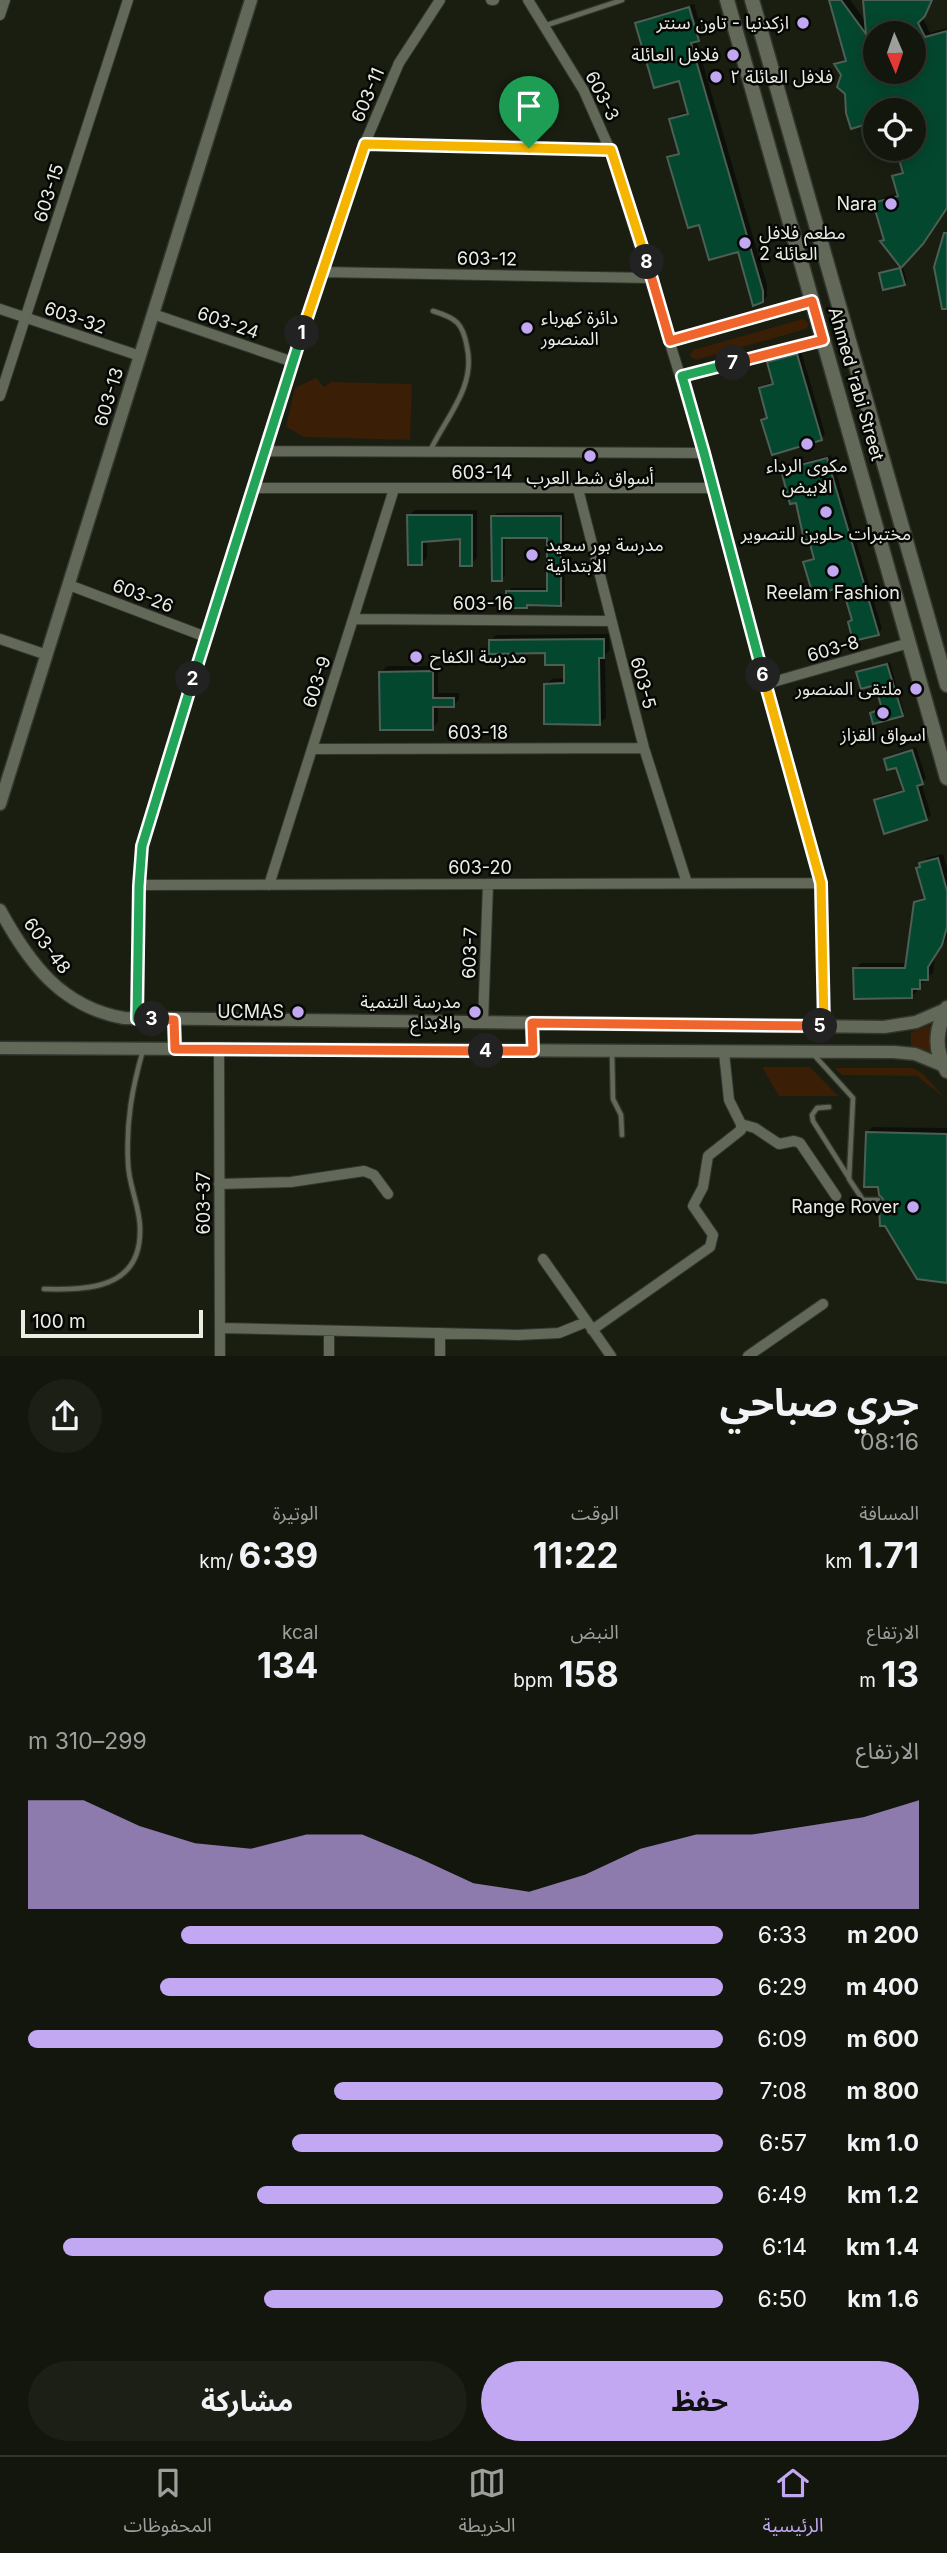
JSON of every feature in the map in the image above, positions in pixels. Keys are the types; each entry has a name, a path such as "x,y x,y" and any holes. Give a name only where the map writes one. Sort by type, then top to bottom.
{"main road":[{"name":"Ahmed 'rabi Street","path":"727,0 947,778"},
{"name":"Ahmed 'rabi Street","path":"752,0 947,685"},
{"path":"945,1068 938,1053 937,1039 946,1008"}],"street":[{"path":"0,15 5,0"},
{"name":"603-15","path":"0,396 3,376 25,318 128,0"},
{"name":"603-13","path":"0,804 251,0"},
{"name":"603-11","path":"137,1019 142,846 252,488 365,144 399,63 440,0"},
{"name":"603-3","path":"528,0 584,91 611,150 682,376 821,883 824,1026"},
{"path":"365,144 611,150"},
{"name":"603-12","path":"323,272 652,278"},
{"path":"670,341 812,301"},
{"name":"603-32","path":"0,309 140,356"},
{"name":"603-24","path":"153,314 293,362"},
{"path":"682,376 823,340"},
{"name":"603-14","path":"264,451 704,453"},
{"name":"603-14","path":"252,488 713,488"},
{"name":"603-9","path":"269,885 394,489"},
{"name":"603-5","path":"578,489 644,748 687,883"},
{"name":"603-26","path":"69,585 206,637"},
{"name":"603-16","path":"355,619 611,621"},
{"path":"0,639 47,655"},
{"name":"603-8","path":"766,684 909,643"},
{"name":"603-18","path":"312,749 644,748"},
{"name":"603-20","path":"139,886 821,883"},
{"name":"603-7","path":"483,1023 488,884"},
{"name":"603-48","path":"0,910 36,964 62,993 98,1012 137,1019 900,1026 931,1017 946,1008"},
{"path":"174,1020 175,1049"},
{"path":"532,1023 533,1051"},
{"path":"0,1048 904,1053 925,1057 945,1068"},
{"name":"603-37","path":"219,1049 220,1356"},
{"path":"220,1328 540,1335 589,1326 710,1247 713,1235 693,1206 694,1202 703,1187 708,1156 741,1130 741,1124 729,1100 724,1052"},
{"path":"741,1124 755,1128 775,1143 800,1143 836,1196"},
{"path":"219,1184 291,1182 364,1171 374,1175 388,1194"},
{"path":"543,1259 611,1356"},
{"path":"748,1356 823,1304"},
{"path":"329,1331 329,1356"},
{"path":"440,1333 440,1356"}],"lane":[{"path":"544,26 622,0"},
{"path":"429,452 442,425 464,393 470,357 464,329 451,317 433,311"},
{"path":"44,1289 74,1290 114,1281 124,1274 137,1250 141,1230 128,1165 127,1116 143,1049"},
{"path":"612,1052 613,1099 621,1115 622,1135"},
{"path":"811,1052 853,1098 849,1179"},
{"path":"829,1107 817,1108 812,1115 813,1121 863,1200 878,1200"}],"shaded area":[{"path":"803,319 809,323 806,329 696,360 690,356 693,350"},
{"path":"316,378 324,387 331,382 412,384 410,440 304,437 286,427 295,388"},
{"path":"932,1025 932,1054 911,1046 911,1032"},
{"path":"762,1067 810,1067 838,1096 779,1096"},
{"path":"835,1068 913,1068 922,1073 947,1100 917,1076 842,1075"}],"building":[{"path":"829,0 841,0 863,30 863,84 926,84 926,37 947,31 947,208 923,244 901,268 880,241 884,240 873,203 898,196 892,176 903,173 900,161 926,161 926,98 863,98 863,125 851,129 846,113 845,94 837,87 841,75 834,64 846,61"},
{"path":"863,0 932,0 920,21 865,21"},
{"path":"689,7 699,41 691,43 763,291 763,302 753,306 738,252 709,260 699,225 688,228 667,157 679,154 669,119 688,114 679,81 654,88 635,23"},
{"path":"944,233 947,233 947,309 942,309 934,267"},
{"path":"900,268 905,285 883,290 879,273"},
{"path":"797,354 822,440 772,455 761,420 767,418 759,388 773,384 767,362"},
{"path":"827,458 879,635 853,641 848,622 852,620 842,587 813,595 803,562 814,559 809,540 804,540 796,503 790,504 781,470"},
{"path":"407,515 472,515 472,566 460,566 460,539 422,542 422,565 408,565"},
{"path":"491,516 561,516 561,606 527,605 527,608 506,608 506,591 547,591 547,538 502,538 502,581 492,581"},
{"path":"604,639 604,658 599,658 600,725 544,724 544,684 564,683 564,665 545,665 545,653 489,654 489,640"},
{"path":"887,664 903,716 873,724 870,713 882,709 875,685 861,689 856,672"},
{"path":"433,671 433,698 454,698 454,707 433,707 433,730 380,730 379,672"},
{"path":"912,750 923,784 917,786 927,820 884,834 874,800 904,791 896,768 887,770 884,759"},
{"path":"938,858 947,891 947,927 942,945 928,967 928,980 920,980 920,989 912,989 912,998 854,999 853,968 905,968 914,902 925,899 916,868 920,867 919,863"},
{"name":"Range Rover","path":"866,1132 947,1134 947,1283 917,1279 885,1226 880,1226 879,1205 883,1199 879,1195 878,1187 864,1187"}],"place":[{"name":"ازكدنيا - تاون سنتر","path":"803,23"},
{"name":"فلافل العائلة","path":"733,55"},
{"name":"فلافل العائلة ٢","path":"716,77"},
{"name":"Nara","path":"891,204"},
{"name":"مطعم فلافل العائلة 2","path":"745,243"},
{"name":"دائرة كهرباء المنصور","path":"527,328"},
{"name":"مكوى الرداء الابيض","path":"807,444"},
{"name":"أسواق شط العرب","path":"590,456"},
{"name":"مختبرات حلوين للتصوير","path":"826,512"},
{"name":"مدرسة بور سعيد الابتدائية","path":"532,555"},
{"name":"Reelam Fashion","path":"833,571"},
{"name":"مدرسة الكفاح","path":"416,657"},
{"name":"ملتقى المنصور","path":"916,689"},
{"name":"اسواق القزاز","path":"883,713"},
{"name":"UCMAS","path":"298,1012"},
{"name":"مدرسة التنمية والابداع","path":"475,1012"},
{"name":"Range Rover","path":"913,1207"}],"route":[{"path":"365,144 529,148 611,150 670,341 812,301 823,340 682,376 821,883 824,1026 532,1023 533,1051 175,1049 174,1020 137,1019 142,846 252,488 365,144"}]}
